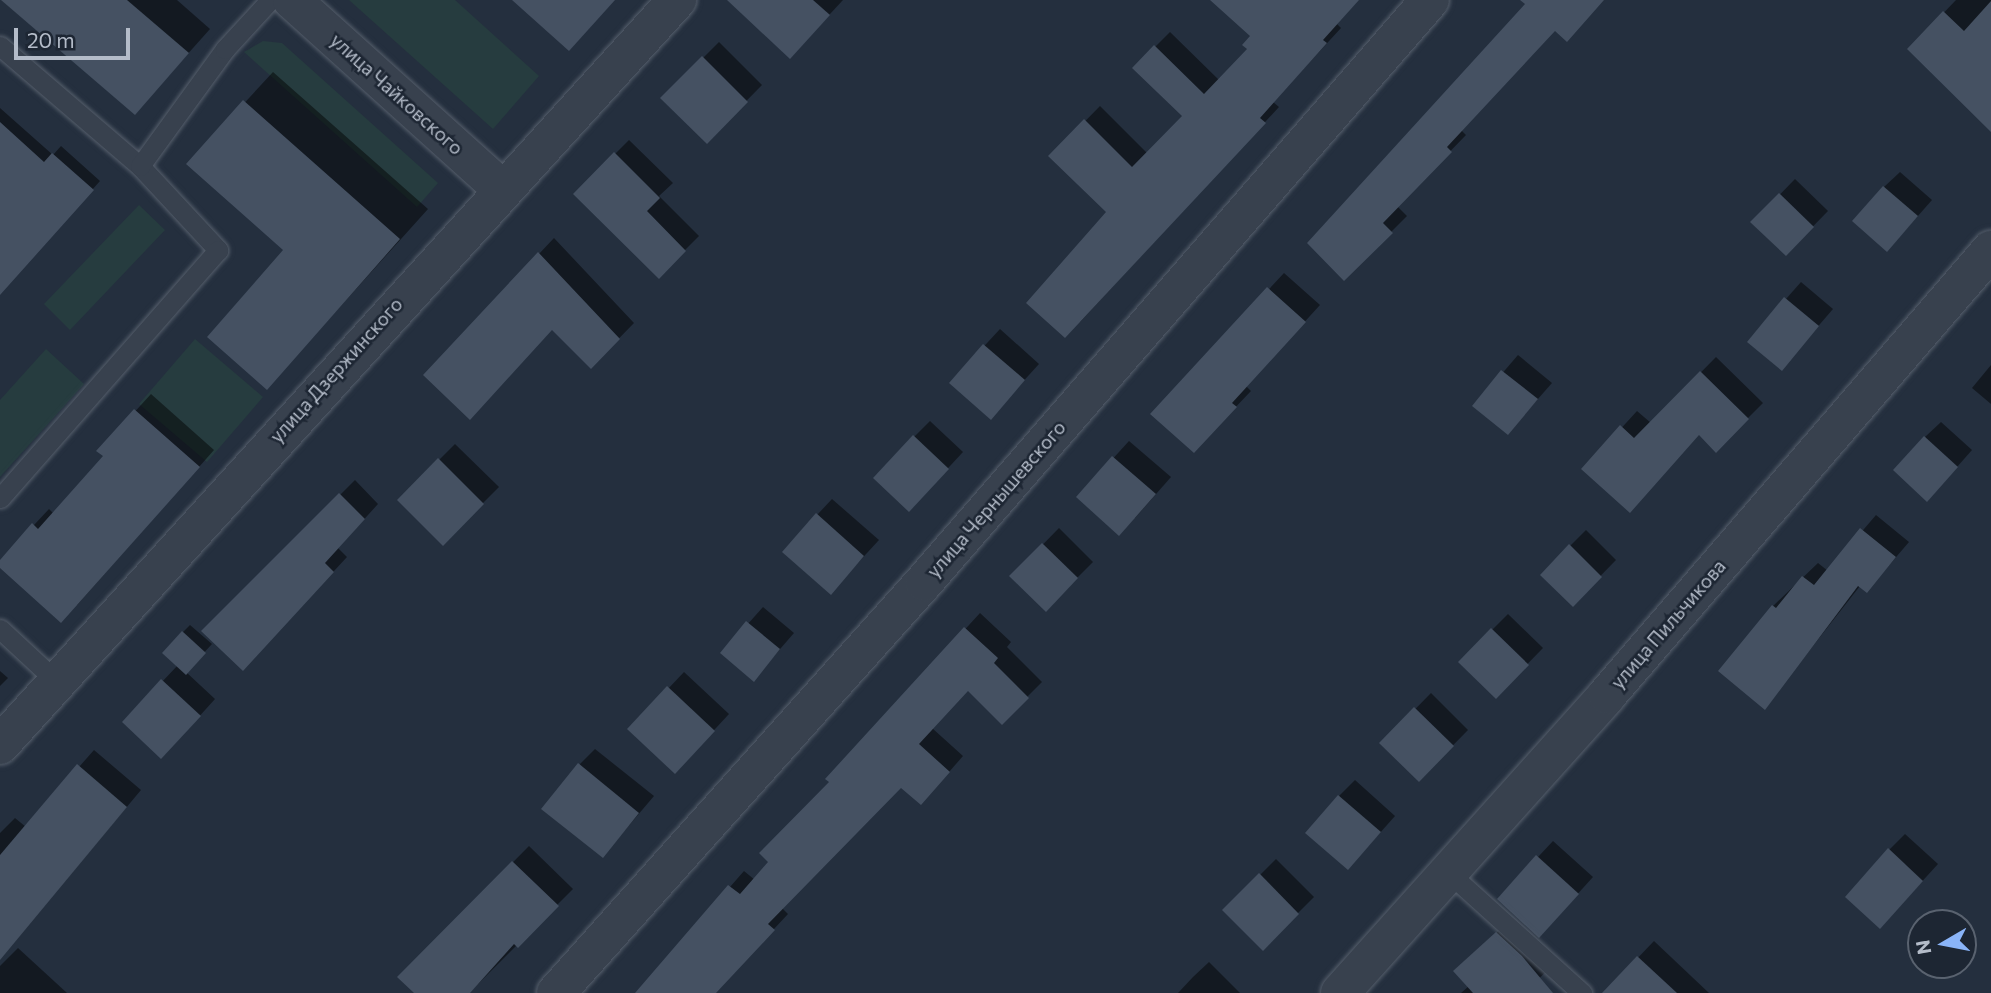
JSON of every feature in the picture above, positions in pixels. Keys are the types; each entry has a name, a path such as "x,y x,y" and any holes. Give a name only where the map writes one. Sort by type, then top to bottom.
{"street":[{"name":"улица Чайковского","path":"292,0 501,188"},
{"name":"улица Дзержинского","path":"0,745 55,680 501,188 677,0"},
{"name":"улица Чернышевского","path":"556,993 933,572 1430,0"},
{"name":"улица Пильчикова","path":"1340,993 1991,250"}],"lane":[{"path":"140,166 225,49 270,0"},
{"path":"0,46 140,166 218,250 0,498"},
{"path":"0,629 55,680"},
{"path":"1448,872 1582,993"}],"green space":[{"path":"349,0 455,0 539,76 493,129"},
{"path":"263,41 282,43 438,183 417,207 244,52"},
{"path":"139,205 165,230 70,330 44,304"},
{"path":"195,339 263,397 207,462 139,404"},
{"path":"46,349 84,384 0,477 0,400"}],"building":[{"path":"1,0 127,0 189,53 135,115"},
{"path":"512,0 615,0 569,51"},
{"path":"727,0 813,0 830,15 790,59"},
{"path":"1210,0 1359,0 1323,40 1327,43 1260,118 1266,123 1065,338 1026,303 1106,212 1048,156 1084,119 1132,167 1182,116 1132,68 1154,45 1204,94 1247,49 1242,45 1250,36"},
{"path":"1520,0 1604,0 1567,42 1555,31 1447,147 1452,152 1383,223 1393,233 1344,281 1307,243 1525,4"},
{"path":"1991,1 1991,132 1907,49 1943,11 1964,31"},
{"path":"702,56 748,102 707,144 660,98"},
{"path":"243,100 400,239 267,390 207,337 283,250 186,164"},
{"path":"0,122 44,162 52,153 94,190 0,295"},
{"path":"614,152 660,198 647,211 686,251 659,279 573,194"},
{"path":"1883,186 1918,216 1887,252 1852,221"},
{"path":"1779,193 1814,227 1786,256 1750,222"},
{"path":"538,252 620,339 591,369 552,330 470,420 423,375"},
{"path":"1267,287 1306,322 1232,403 1237,407 1194,453 1150,414"},
{"path":"1784,297 1819,326 1782,371 1747,342"},
{"path":"983,344 1025,380 991,420 949,383"},
{"path":"1501,370 1538,399 1508,435 1472,406"},
{"path":"1700,371 1749,419 1716,453 1699,435 1630,513 1581,469 1620,425 1634,438"},
{"path":"134,409 200,467 61,623 0,568 0,560 32,523 38,529 103,456 96,451"},
{"path":"913,435 949,469 909,512 873,478"},
{"path":"1924,436 1958,467 1927,502 1893,470"},
{"path":"1112,456 1156,494 1119,536 1076,497"},
{"path":"438,458 484,504 443,546 397,500"},
{"path":"339,493 365,519 325,563 334,572 243,671 201,631"},
{"path":"816,513 864,556 831,595 782,552"},
{"path":"1860,528 1896,557 1867,593 1858,586 1765,710 1718,671 1772,605 1776,608 1802,576 1814,585"},
{"path":"1042,543 1078,578 1046,612 1009,576"},
{"path":"1569,544 1602,577 1573,607 1540,575"},
{"path":"746,621 780,649 754,682 720,653"},
{"path":"964,627 998,658 994,663 1029,698 1002,725 968,691 919,744 950,772 921,805 901,788 768,924 775,930 716,993 635,993 728,885 740,894 768,862 759,853 829,782 825,779"},
{"path":"1491,628 1529,665 1496,699 1458,662"},
{"path":"182,631 206,653 186,675 162,653"},
{"path":"161,679 201,716 161,759 122,722"},
{"path":"667,686 715,731 675,774 627,729"},
{"path":"1414,707 1454,746 1419,782 1379,743"},
{"path":"578,763 639,813 603,858 541,809"},
{"path":"77,764 127,807 0,960 0,855"},
{"path":"1338,795 1381,832 1348,870 1305,833"},
{"path":"1888,848 1923,881 1880,929 1845,897"},
{"path":"1536,855 1579,894 1539,938 1497,899"},
{"path":"512,861 559,906 518,948 514,944 470,993 414,993 397,977"},
{"path":"1259,873 1299,914 1263,951 1222,910"},
{"path":"1496,932 1522,956 1553,993 1473,993 1453,971"},
{"path":"1637,956 1677,993 1602,993"}]}
